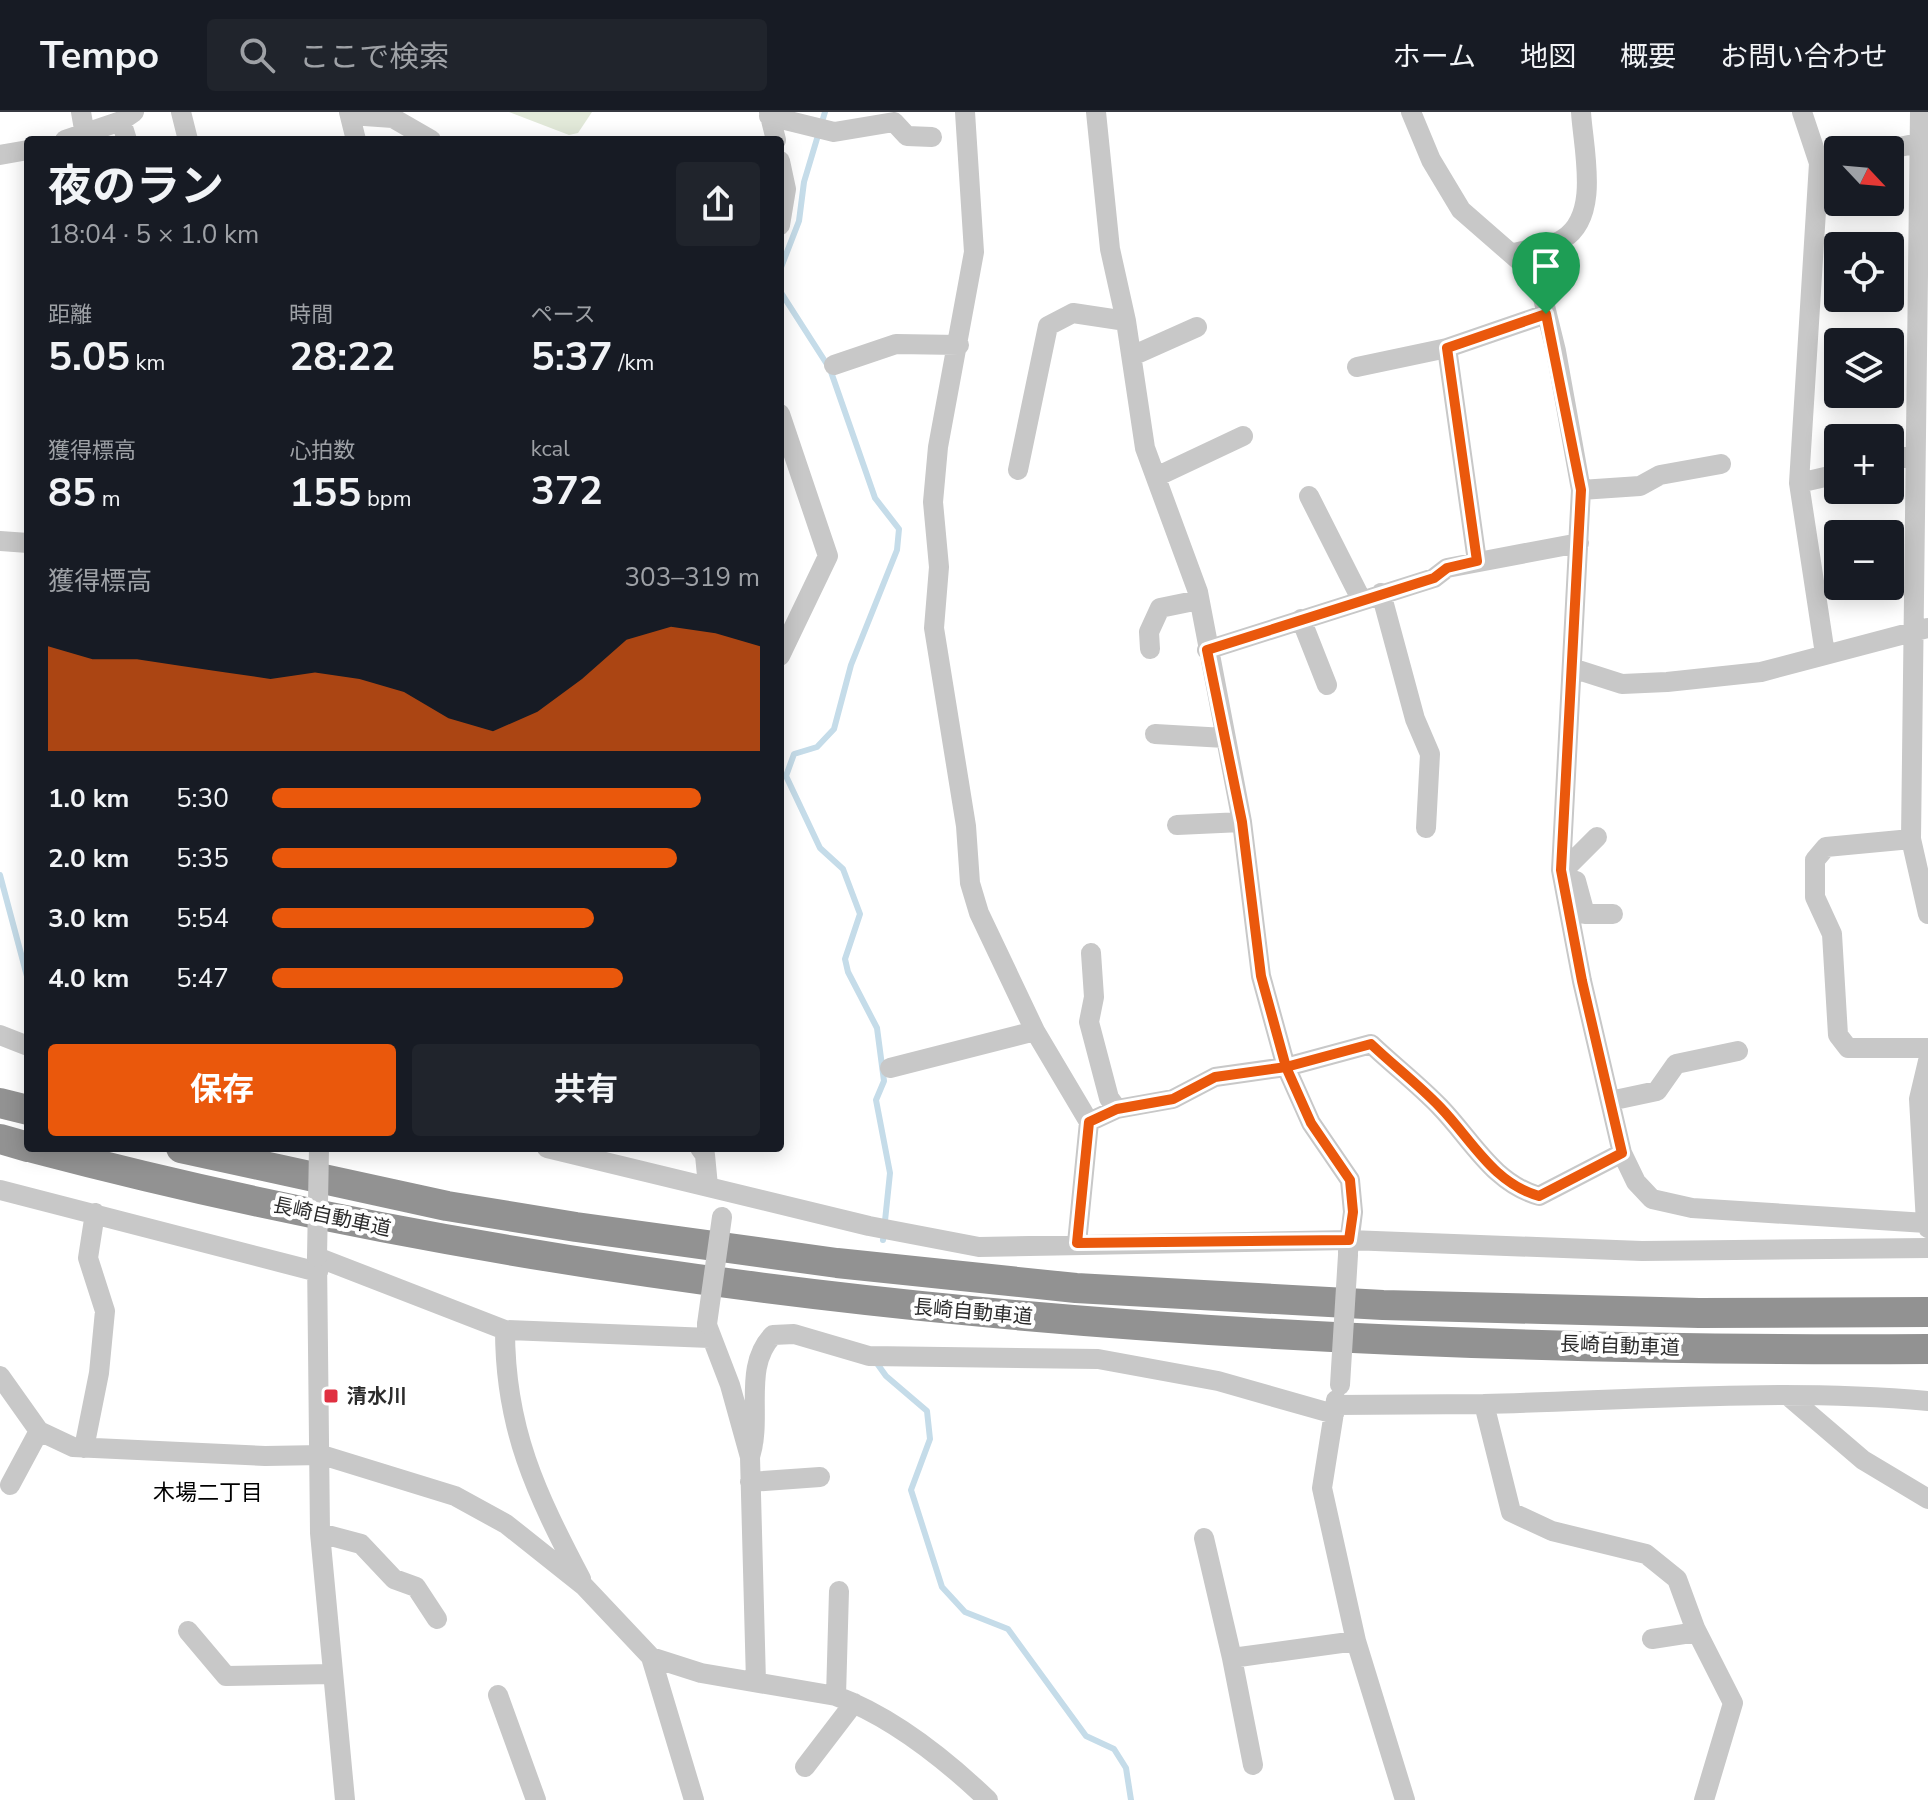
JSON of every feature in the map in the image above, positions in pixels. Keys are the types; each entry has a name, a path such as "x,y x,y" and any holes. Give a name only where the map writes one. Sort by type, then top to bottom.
{"highway":[{"path":"0,1103 24,1109"},
{"name":"長崎自動車道","path":"0,1139 24,1145"},
{"name":"長崎自動車道","path":"51,1152 224,1194 428,1237 747,1288 865,1302 1255,1334 1650,1347 1928,1349"},
{"name":"長崎自動車道","path":"199,1152 447,1206 576,1227 837,1263 1061,1287 1383,1305 1699,1313 1928,1312"}],"street":[{"path":"75,136 81,112"},
{"path":"181,112 187,136"},
{"path":"965,112 974,252 938,447 933,502 939,567 934,628 966,826 970,883 979,913 997,945 1035,1031 1089,1122 1077,1243"},
{"path":"1096,112 1110,249 1126,321 1145,448 1199,600 1242,822 1261,976 1286,1067 1311,1123 1350,1180 1353,1212 1336,1401 1322,1488 1356,1641 1405,1800"},
{"path":"1411,112 1442,180 1461,210 1514,253 1531,271 1541,290 1581,490 1562,875 1622,1153 1636,1182 1652,1199 1678,1205 1927,1226 1920,1133 1928,1061"},
{"path":"1514,253 1563,239 1579,222 1587,196 1581,112"},
{"path":"1802,112 1824,152"},
{"path":"1920,112 1924,142 1923,281 1914,455 1921,630 1911,839 1928,914"},
{"path":"355,136 350,114 393,118 424,136"},
{"path":"769,114 834,132 894,122 907,136 932,137"},
{"path":"769,114 775,136"},
{"path":"79,136 128,124"},
{"path":"1904,146 1924,142"},
{"path":"0,155 24,151"},
{"path":"784,180 784,201"},
{"path":"1824,215 1799,483 1825,654"},
{"path":"1018,470 1048,326 1073,313 1126,321"},
{"path":"1357,367 1447,348 1546,314"},
{"path":"1132,356 1197,327"},
{"path":"834,365 896,344 959,345"},
{"path":"1447,348 1477,561"},
{"path":"784,426 828,556 784,648"},
{"path":"1156,477 1243,436"},
{"path":"1904,458 1914,455"},
{"path":"1581,490 1640,486 1660,475 1721,464"},
{"path":"1799,483 1824,477"},
{"path":"1309,496 1371,596 1430,754 1426,828"},
{"path":"0,541 24,543"},
{"path":"1207,650 1434,578 1447,568 1579,543"},
{"path":"1150,649 1149,632 1160,608 1199,600"},
{"path":"1301,619 1327,685"},
{"path":"1572,668 1622,684 1761,672 1921,630"},
{"path":"1155,734 1225,738"},
{"path":"1177,825 1242,822"},
{"path":"1562,875 1597,837"},
{"path":"1911,839 1826,847 1815,860 1815,897 1832,934 1838,1035 1848,1048 1928,1048"},
{"path":"1562,875 1576,881 1585,914 1613,914"},
{"path":"1091,953 1094,997 1089,1022 1109,1098 1117,1109"},
{"path":"890,1068 1035,1031"},
{"path":"0,1035 24,1044"},
{"path":"1089,1122 1117,1109 1173,1099 1215,1077 1286,1067 1371,1044 1440,1106 1498,1175 1518,1190 1539,1196 1622,1153"},
{"path":"1610,1101 1657,1091 1676,1064 1738,1051"},
{"path":"319,1152 320,1533 345,1800"},
{"path":"564,1152 869,1226 979,1247 1077,1243 1642,1251 1928,1248"},
{"path":"703,1152 716,1188 722,1217 708,1331 730,1385 750,1457"},
{"path":"0,1190 318,1265 505,1330 708,1331"},
{"path":"84,1448 99,1373 105,1311 88,1258 95,1213"},
{"path":"505,1330 505,1381 523,1451 543,1507 584,1586"},
{"path":"756,1682 750,1457 757,1415 755,1363 761,1347 773,1335 794,1334 869,1356 1098,1359 1336,1401 1484,1404 1873,1394 1928,1401"},
{"path":"0,1376 39,1431 73,1447 265,1456 322,1455 455,1496 506,1524 584,1586 651,1657 694,1800"},
{"path":"1787,1395 1863,1460 1928,1499"},
{"path":"1484,1404 1511,1512 1552,1531 1646,1554 1677,1579 1697,1632 1733,1703 1704,1800"},
{"path":"10,1485 39,1431"},
{"path":"750,1482 820,1477"},
{"path":"320,1533 361,1544 394,1579 416,1587 437,1619"},
{"path":"1204,1538 1253,1765"},
{"path":"805,1767 845,1700 839,1591"},
{"path":"188,1631 226,1676 331,1674"},
{"path":"1652,1639 1697,1632"},
{"path":"1232,1658 1356,1641"},
{"path":"651,1657 701,1673 845,1700 891,1723 988,1800"},
{"path":"498,1695 536,1800"}],"green space":[{"path":"509,112 592,112 578,133 569,135"}],"waterway":[{"path":"784,260 799,221 804,182 825,112"},
{"path":"784,297 830,369 875,498 899,529 897,550 851,665 834,729 817,747 794,754 786,776 820,848 843,869 860,914 845,959 848,972 877,1028 884,1081 876,1100 890,1173 883,1240"},
{"path":"0,875 24,965"},
{"path":"876,1362 886,1376 927,1411 930,1439 911,1490 942,1587 965,1612 1008,1629 1086,1736 1114,1749 1126,1768 1131,1800"}],"place":[{"name":"清水川","path":"331,1396"}],"district":[{"name":"木場二丁目","path":"208,1493"}],"route":[{"path":"1546,314 1447,348 1477,561 1447,568 1434,578 1207,650 1242,822 1261,976 1286,1067 1311,1123 1350,1180 1353,1212 1349,1240 1077,1243 1089,1122 1117,1109 1173,1099 1215,1077 1286,1067 1371,1044 1440,1106 1498,1175 1518,1190 1539,1196 1622,1153 1582,981 1561,870 1581,490 1576,451 1546,314"}]}
